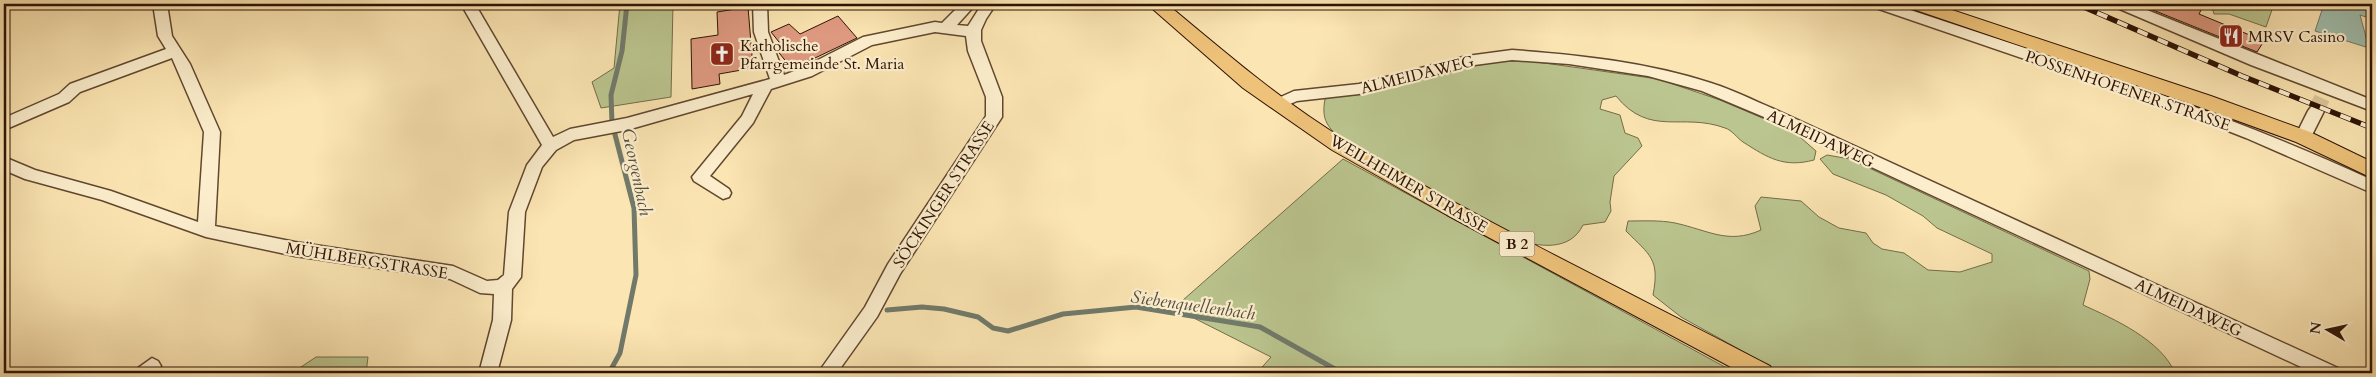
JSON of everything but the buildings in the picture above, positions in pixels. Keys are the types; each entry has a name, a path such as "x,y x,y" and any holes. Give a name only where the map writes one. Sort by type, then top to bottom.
{"main road":[{"name":"WEILHEIMER STRASSE","path":"1156,4 1244,78 1339,145 1454,210 1762,373"},
{"name":"POSSENHOFENER STRASSE","path":"1916,4 2204,101 2303,137 2372,171"}],"street":[{"path":"160,4 165,36 176,52 212,132 206,230"},
{"path":"468,4 550,146"},
{"path":"723,193 700,177 748,119 772,84 761,32 760,4"},
{"path":"946,28 969,4"},
{"path":"488,373 502,320 503,287 512,277 518,212 534,165 550,146 570,136 627,124 772,84 807,72 868,41 935,27 974,32 976,24 989,4"},
{"name":"POSSENHOFENER STRASSE","path":"1878,4 2214,119 2288,148 2372,187"},
{"path":"2125,5 2321,99 2372,106"},
{"name":"SÖCKINGER STRASSE","path":"827,373 871,312 894,269 994,117 994,98 975,55 974,32"},
{"path":"4,124 64,98 75,88 176,52"},
{"name":"ALMEIDAWEG","path":"1279,104 1294,96 1359,89 1489,57 1540,56 1648,71 1707,87 1769,113 2332,373"},
{"path":"2303,137 2321,99"},
{"name":"MÜHLBERGSTRASSE","path":"4,163 31,175 105,195 167,219 206,230 295,249 453,273 486,288 503,287"}],"green space":[{"path":"620,4 673,4 671,97 601,108 592,82 614,68"},
{"path":"2211,4 2274,4 2266,27 2229,14 2214,14"},
{"path":"1505,61 1530,61 1658,79 1720,100 1793,131 1816,151 1814,160 1794,163 1777,160 1752,148 1725,128 1695,122 1654,120 1641,116 1629,109 1616,96 1602,100 1600,109 1620,115 1625,133 1638,138 1642,146 1614,176 1610,202 1611,211 1605,222 1583,225 1570,240 1553,245 1543,245 1515,239 1343,141 1333,132 1325,118 1325,99 1435,72"},
{"path":"1827,155 1850,159 2089,271 2090,279 2083,305 2122,324 2148,341 2159,350 2175,373 1782,373 1681,317 1653,295 1655,283 1654,265 1647,252 1626,231 1628,221 1669,222 1718,235 1738,236 1761,230 1755,206 1761,197 1801,201 1819,217 1839,228 1866,233 1873,243 1882,249 1904,253 1928,270 1960,272 1992,262 1992,254 1937,228 1923,216 1886,195 1833,174 1820,159"},
{"path":"1343,159 1736,373 1257,373 1271,357 1174,308"},
{"path":"316,357 368,357 366,373 292,373"}],"shaded area":[{"path":"2324,4 2372,4 2372,19 2360,15 2369,48 2315,31"}],"waterway":[{"name":"Georgenbach","path":"609,373 620,353 636,275 634,208 612,123 611,95 622,51 627,4"},
{"name":"Siebenquellenbach","path":"887,310 922,307 944,309 978,317 993,328 1008,331 1063,314 1136,307 1260,327 1342,373"}],"tunnel":[{"path":"2316,111 2322,98"}],"railway":[{"path":"2077,4 2242,76 2372,128"}],"place":[{"name":"MRSV Casino","path":"2231,36"},
{"name":"Katholische Pfarrgemeinde St. Maria","path":"722,54"}]}
